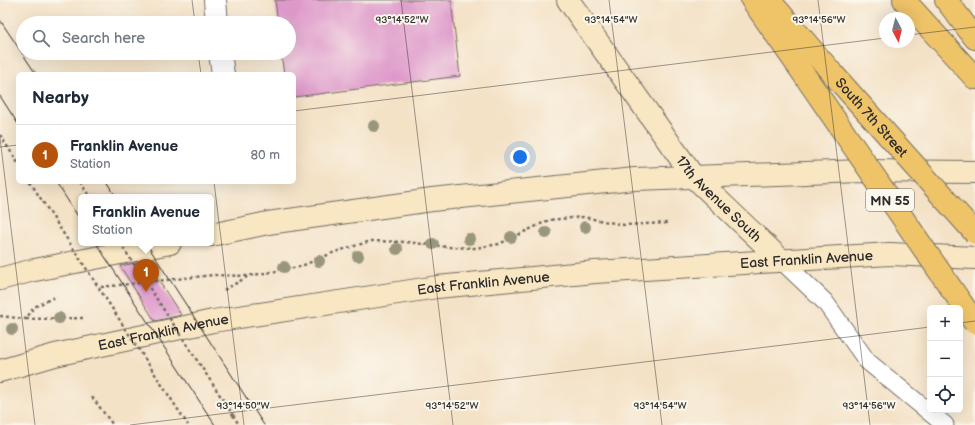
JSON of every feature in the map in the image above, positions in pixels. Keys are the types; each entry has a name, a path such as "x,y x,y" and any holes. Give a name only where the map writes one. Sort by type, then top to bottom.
{"highway":[{"name":"MN 55","path":"752,0 975,323"},
{"name":"South 7th Street","path":"769,0 975,233"},
{"path":"904,0 975,78"},
{"path":"946,0 975,38"}],"main road":[{"name":"17th Avenue South","path":"568,0 693,176 782,261"},
{"path":"214,234 268,224 432,200 635,179 862,171 975,172"},
{"path":"0,279 30,271 155,246"},
{"name":"East Franklin Avenue","path":"0,371 55,356 213,321 437,287 594,272 890,254 975,258"}],"street":[{"path":"215,0 216,16"},
{"path":"221,60 223,72"}],"lane":[{"name":"17th Avenue South","path":"782,261 824,302 867,360 945,425"}],"path":[{"path":"0,135 16,160"},
{"path":"31,184 188,425"},
{"path":"81,184 88,194"},
{"path":"97,288 213,275 255,275 299,267 335,252 370,241 406,242 448,247 476,248 499,244 549,220 583,217 624,225 667,223"},
{"path":"122,246 239,425"},
{"path":"0,316 26,319 34,307 60,294"},
{"path":"92,398 113,425"}],"building":[{"path":"275,0 451,0 460,76 296,97 296,72 284,72 282,60 296,60 296,16 277,16"},
{"path":"146,261 181,315 155,321 120,266"}],"tram line":[{"path":"0,20 16,44"},
{"path":"27,60 35,72"},
{"path":"0,96 16,121"},
{"path":"57,184 78,216"},
{"path":"108,184 114,194"},
{"path":"98,246 215,425"},
{"path":"148,246 264,425"}],"place":[{"name":"Franklin Avenue","path":"146,292"}]}
